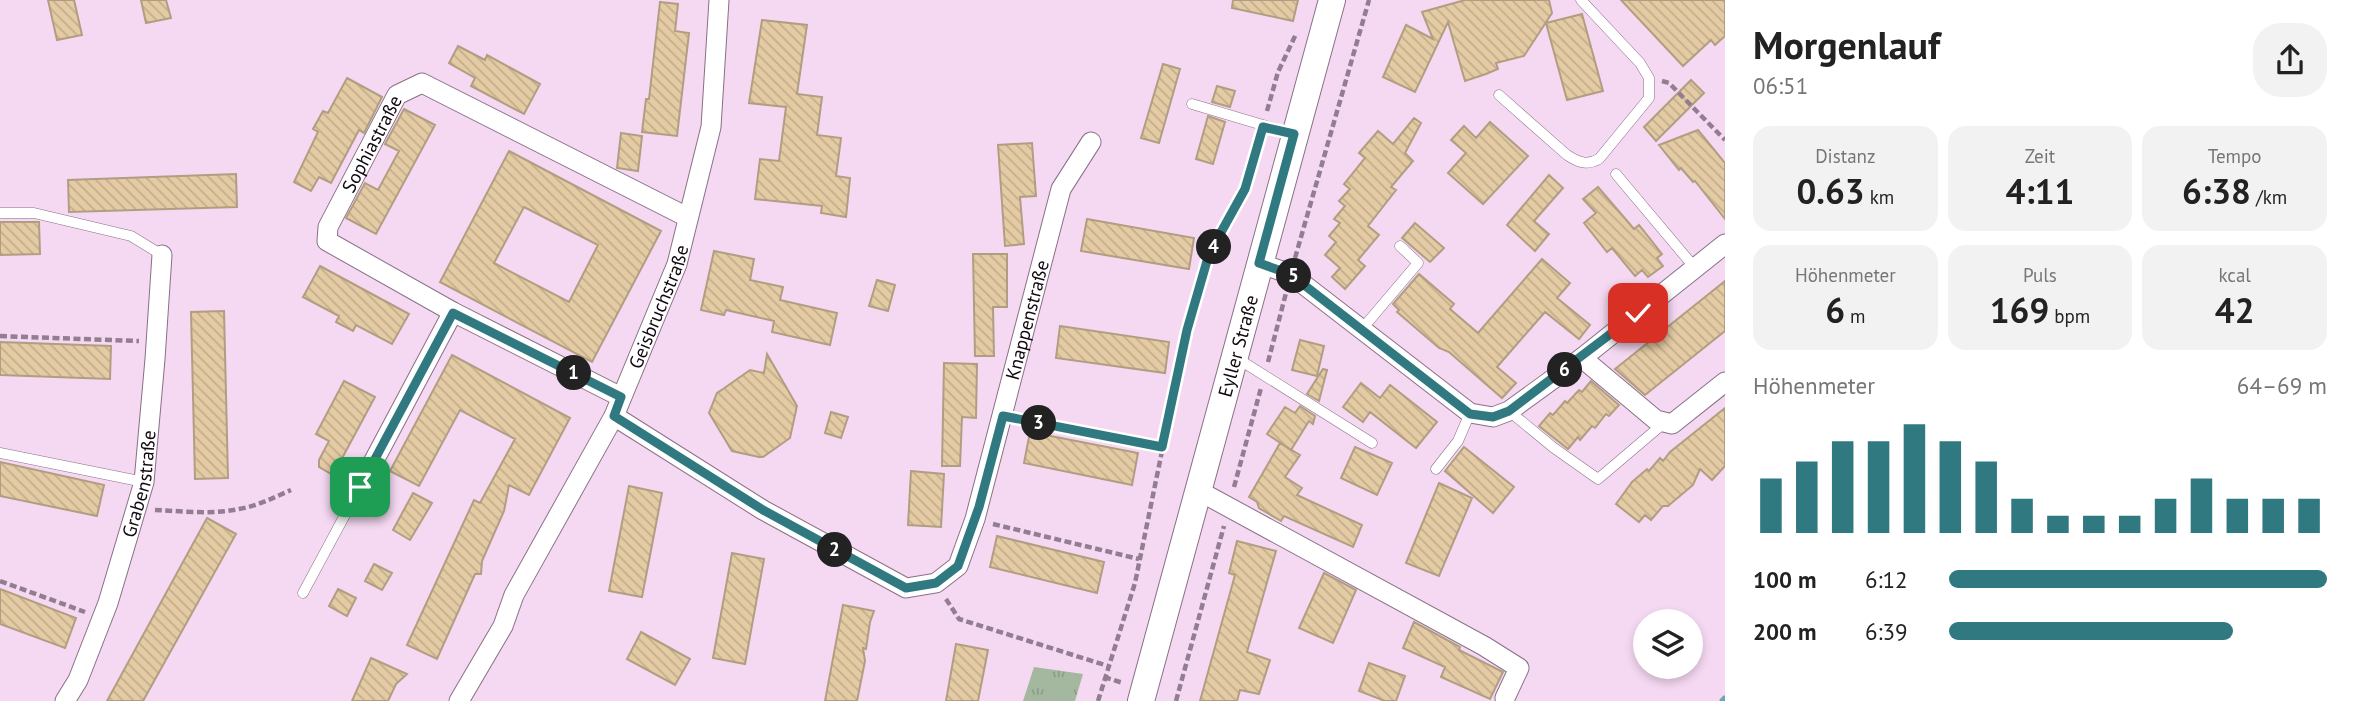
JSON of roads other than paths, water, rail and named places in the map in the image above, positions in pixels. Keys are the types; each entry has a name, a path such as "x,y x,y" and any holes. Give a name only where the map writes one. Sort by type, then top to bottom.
{"main road":[{"name":"Eyller Straße","path":"1141,701 1332,0"}],"street":[{"name":"Geisbruchstraße","path":"459,701 503,626 514,595 614,416 677,264 711,127 719,0"},
{"name":"Sophiastraße","path":"621,397 453,313 327,241 328,228 397,95 422,83 687,217"},
{"name":"Knappenstraße","path":"614,416 763,510 906,588 936,583 958,566 975,519 1061,189 1091,142"},
{"path":"1259,263 1290,274 1470,414 1493,417 1509,411 1582,358 1725,244"},
{"name":"Grabenstraße","path":"65,701 78,680 102,618 144,482 162,255"},
{"path":"360,487 453,313"},
{"path":"1582,358 1656,420 1672,424 1725,382"},
{"path":"1199,491 1484,646 1519,668 1505,698"}],"lane":[{"path":"1499,95 1567,155 1588,164 1599,159 1649,98 1648,75 1581,0"},
{"path":"1192,104 1294,134"},
{"path":"1616,174 1695,268"},
{"path":"0,214 34,213 131,236 162,255"},
{"path":"1362,329 1418,263 1400,246"},
{"path":"1235,357 1371,443"},
{"path":"1509,411 1598,479 1665,422"},
{"path":"1436,469 1458,441 1470,414"},
{"path":"0,453 144,482"},
{"path":"303,593 360,487"}]}
